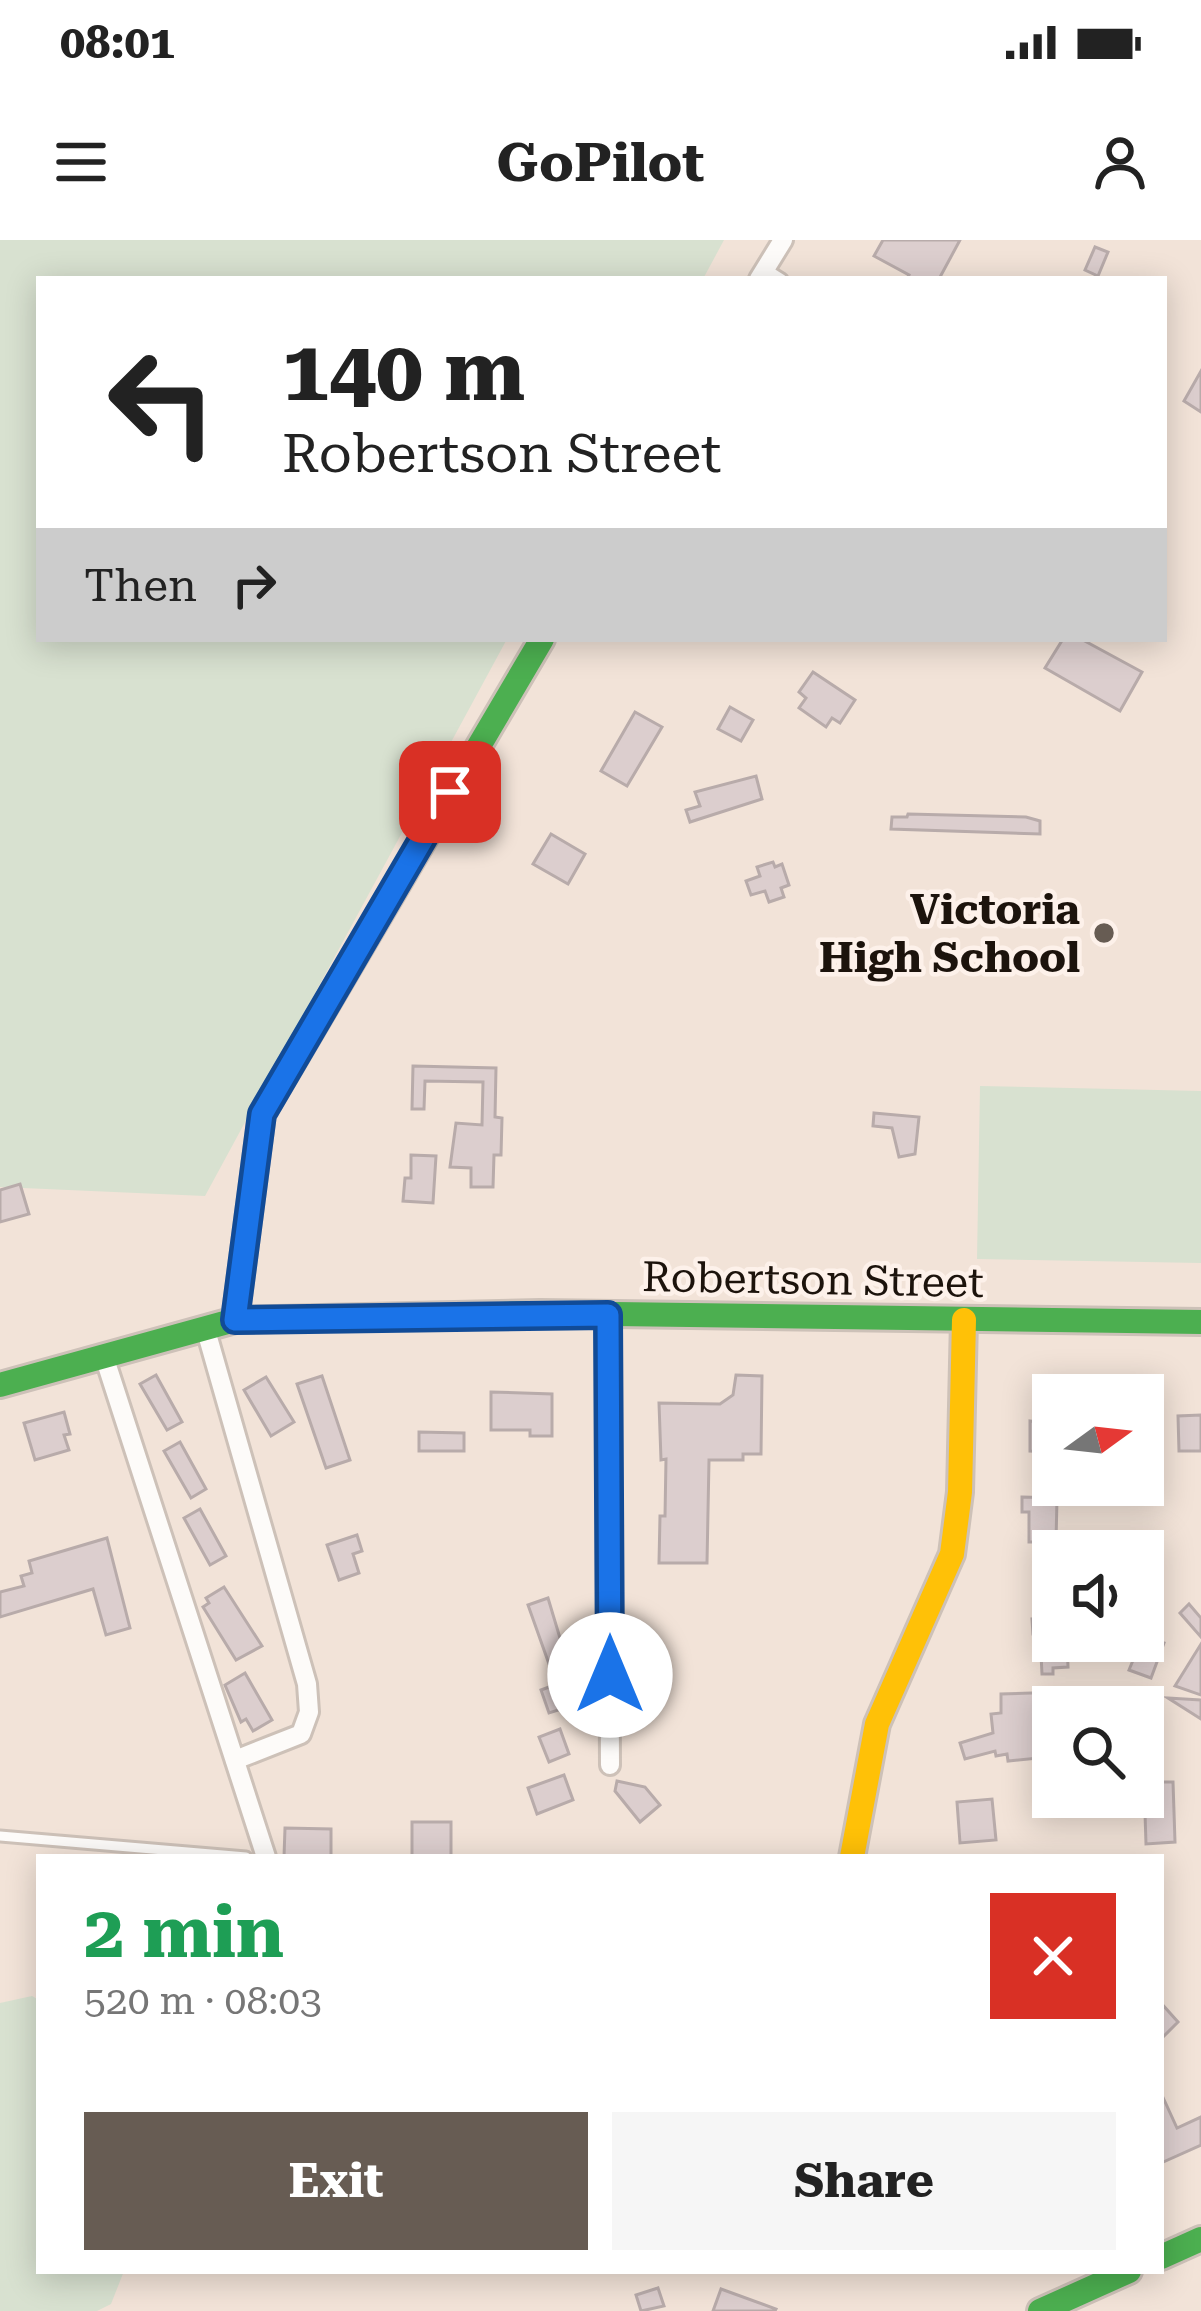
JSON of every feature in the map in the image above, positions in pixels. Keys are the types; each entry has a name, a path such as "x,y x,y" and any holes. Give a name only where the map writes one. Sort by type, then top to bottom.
{"street":[{"path":"769,276 783,240"},
{"path":"235,1320 262,1114 540,642"},
{"path":"608,1315 610,1765"},
{"name":"Robertson Street","path":"0,1385 235,1320 608,1315 1201,1322"},
{"path":"853,1854 877,1724 952,1554 960,1492 964,1320"},
{"path":"206,1327 308,1684 309,1712 302,1734 235,1760"},
{"path":"104,1356 235,1760 258,1854"},
{"path":"1164,2256 1201,2239"},
{"path":"1040,2311 1123,2274"}],"lane":[{"path":"0,1836 233,1854"}],"green space":[{"path":"0,240 724,240 705,276 36,276 36,642 505,642 205,1196 0,1187"},
{"path":"980,1086 1201,1091 1201,1263 977,1259"},
{"path":"36,1998 36,2274 123,2274 111,2304 97,2311 0,2311 0,2003"}],"building":[{"path":"883,240 960,240 941,276 908,276 874,256"},
{"path":"1095,247 1108,252 1098,276 1085,270"},
{"path":"1201,371 1201,412 1184,401"},
{"path":"1061,642 1087,642 1142,672 1120,711 1045,668"},
{"path":"813,672 855,700 840,723 832,718 826,727 799,708 806,698 799,692"},
{"path":"730,707 753,720 741,741 718,729"},
{"path":"635,712 662,727 627,786 601,771"},
{"path":"756,776 762,799 690,822 686,810 700,806 695,792"},
{"path":"892,817 1026,817 1040,821 1040,834 891,829"},
{"path":"551,834 585,854 568,884 533,864"},
{"path":"773,862 775,867 782,864 789,885 781,888 784,897 769,902 765,891 751,895 746,881 760,876 757,867"},
{"path":"413,1066 496,1068 495,1117 502,1118 501,1155 494,1155 493,1187 471,1187 471,1168 450,1167 456,1123 482,1125 483,1082 425,1081 424,1109 412,1109"},
{"path":"874,1113 919,1117 915,1154 899,1157 892,1128 873,1126"},
{"path":"411,1155 436,1156 433,1203 403,1201 405,1178 411,1178"},
{"path":"20,1184 29,1214 0,1222 0,1190"},
{"path":"156,1375 182,1422 167,1430 140,1384"},
{"path":"736,1375 762,1376 761,1454 743,1454 743,1460 709,1460 707,1563 659,1563 666,1459 661,1460 659,1403 720,1404 733,1395"},
{"path":"322,1376 350,1460 326,1468 297,1384"},
{"path":"266,1377 294,1422 271,1436 244,1390"},
{"path":"491,1392 552,1394 552,1436 530,1436 530,1430 491,1430"},
{"path":"64,1412 69,1450 35,1460 24,1423"},
{"path":"1201,1415 1201,1451 1179,1451 1178,1416"},
{"path":"419,1432 464,1433 464,1451 419,1451"},
{"path":"180,1442 206,1489 191,1498 164,1451"},
{"path":"1022,1497 1032,1497 1032,1506 1057,1506 1056,1530 1032,1530 1029,1542 1029,1512 1022,1512"},
{"path":"200,1509 226,1556 210,1565 184,1518"},
{"path":"357,1535 362,1551 353,1554 359,1573 339,1580 327,1545"},
{"path":"107,1538 130,1628 106,1635 93,1589 0,1617 0,1592 24,1586 21,1576 32,1573 29,1561"},
{"path":"224,1587 262,1646 236,1660 203,1607 209,1603 206,1598"},
{"path":"548,1598 566,1658 549,1664 528,1605"},
{"path":"1189,1604 1201,1618 1201,1637 1180,1613"},
{"path":"1201,1644 1201,1695 1175,1686"},
{"path":"1041,1662 1068,1662 1068,1667 1053,1668 1053,1674 1042,1674"},
{"path":"1132,1662 1157,1662 1151,1678 1129,1670"},
{"path":"245,1673 272,1720 253,1731 246,1719 241,1722 225,1685"},
{"path":"560,1683 568,1707 549,1713 541,1690"},
{"path":"1032,1693 1032,1759 1008,1761 1007,1754 996,1756 995,1751 965,1759 960,1743 993,1733 991,1714 1001,1713 1001,1694"},
{"path":"1168,1698 1201,1700 1201,1719"},
{"path":"560,1729 569,1754 549,1762 539,1737"},
{"path":"564,1775 573,1800 537,1814 528,1788"},
{"path":"617,1781 645,1787 660,1805 640,1822 615,1791"},
{"path":"1164,1782 1173,1782 1175,1842 1146,1844 1145,1818 1164,1818"},
{"path":"992,1799 996,1840 960,1843 957,1802"},
{"path":"412,1822 451,1822 451,1854 412,1854"},
{"path":"285,1828 331,1829 331,1854 284,1854"},
{"path":"1164,2006 1178,2022 1164,2036"},
{"path":"1164,2100 1177,2128 1201,2117 1201,2145 1164,2162"},
{"path":"658,2288 664,2306 641,2311 636,2295"},
{"path":"721,2289 776,2309 713,2311"}],"traffic: fast":[{"path":"235,1320 262,1114 540,642"},
{"path":"0,1385 235,1320 540,1313 1201,1322"},
{"path":"1164,2256 1201,2239"},
{"path":"1040,2311 1122,2274"}],"traffic: slow":[{"path":"853,1854 877,1724 952,1554 960,1492 964,1320"}],"place":[{"name":"Victoria High School","path":"1104,933"}],"route":[{"path":"450,792 262,1114 235,1320 608,1315 610,1675"}]}
